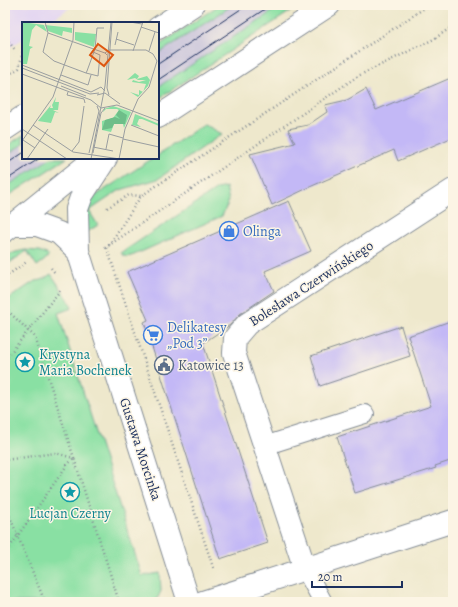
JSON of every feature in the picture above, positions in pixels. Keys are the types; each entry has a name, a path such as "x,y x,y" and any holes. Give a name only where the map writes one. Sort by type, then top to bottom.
{"street":[{"path":"159,27 193,5"},
{"path":"159,116 329,5"},
{"path":"5,129 22,118"},
{"path":"7,227 96,159"},
{"name":"Gustawa Morcinka","path":"105,159 82,195 77,209 78,251 189,602"},
{"name":"Bolesława Czerwińskiego","path":"304,569 234,353 235,338 247,324 453,190"},
{"name":"Gustawa Morcinka","path":"7,227 36,225 59,233 78,251"},
{"path":"203,602 453,521"}],"lane":[{"path":"264,446 365,414"},
{"name":"Bolesława Czerwińskiego","path":"304,569 322,602"}],"path":[{"path":"108,248 141,196 429,5"},
{"path":"108,248 358,76 434,39 453,26"},
{"path":"5,41 8,41 16,51"},
{"path":"5,77 19,68 22,55"},
{"path":"104,210 129,195 141,196"},
{"path":"108,248 216,576"},
{"path":"5,277 28,261"},
{"path":"5,360 64,285"},
{"path":"5,308 35,337 119,602"},
{"path":"5,460 55,453 74,458"},
{"path":"5,554 66,466 74,458"},
{"path":"5,505 45,602"}],"shaded area":[{"path":"5,5 74,5 48,22 22,22 22,40 5,50"},
{"path":"233,5 282,5 159,86 159,53"},
{"path":"22,145 22,159 49,159 5,187 5,156"}],"green space":[{"path":"219,5 233,5 159,53 159,45"},
{"path":"282,5 300,5 159,98 159,86"},
{"path":"204,124 222,134 158,179 120,190 89,211 98,225 87,232 85,225 89,203 95,196 151,159 159,159 159,154"},
{"path":"22,136 22,145 5,156 5,147"},
{"path":"49,159 65,159 5,198 5,187"},
{"path":"226,187 229,201 222,216 134,255 127,257 121,253 217,189"},
{"path":"25,250 39,251 49,255 37,266 27,251 5,266 5,256"},
{"path":"51,274 68,299 72,308 58,313 142,576 160,573 161,591 156,602 5,602 5,301 35,281 42,280"}],"building":[{"path":"453,77 453,137 398,161 394,150 272,205 250,154 295,143 288,129 308,125 327,112 325,105 347,100 366,89 376,110"},
{"path":"289,201 311,251 265,271 274,291 240,314 230,325 203,343 268,543 220,559 144,322 148,320 127,272"},
{"path":"453,320 453,460 435,466 436,468 355,493 337,437 431,406 408,336"},
{"path":"401,326 410,356 320,386 311,356"}],"tram line":[{"path":"159,63 247,5"},
{"path":"159,79 271,5"},
{"path":"5,165 22,154"},
{"path":"5,181 38,159"}],"place":[{"name":"Olinga","path":"229,231"},
{"name":"Delikatesy „Pod 3”","path":"153,335"},
{"name":"Krystyna Maria Bochenek","path":"25,362"},
{"name":"Katowice 13","path":"164,365"},
{"name":"Lucjan Czerny","path":"70,492"}]}
